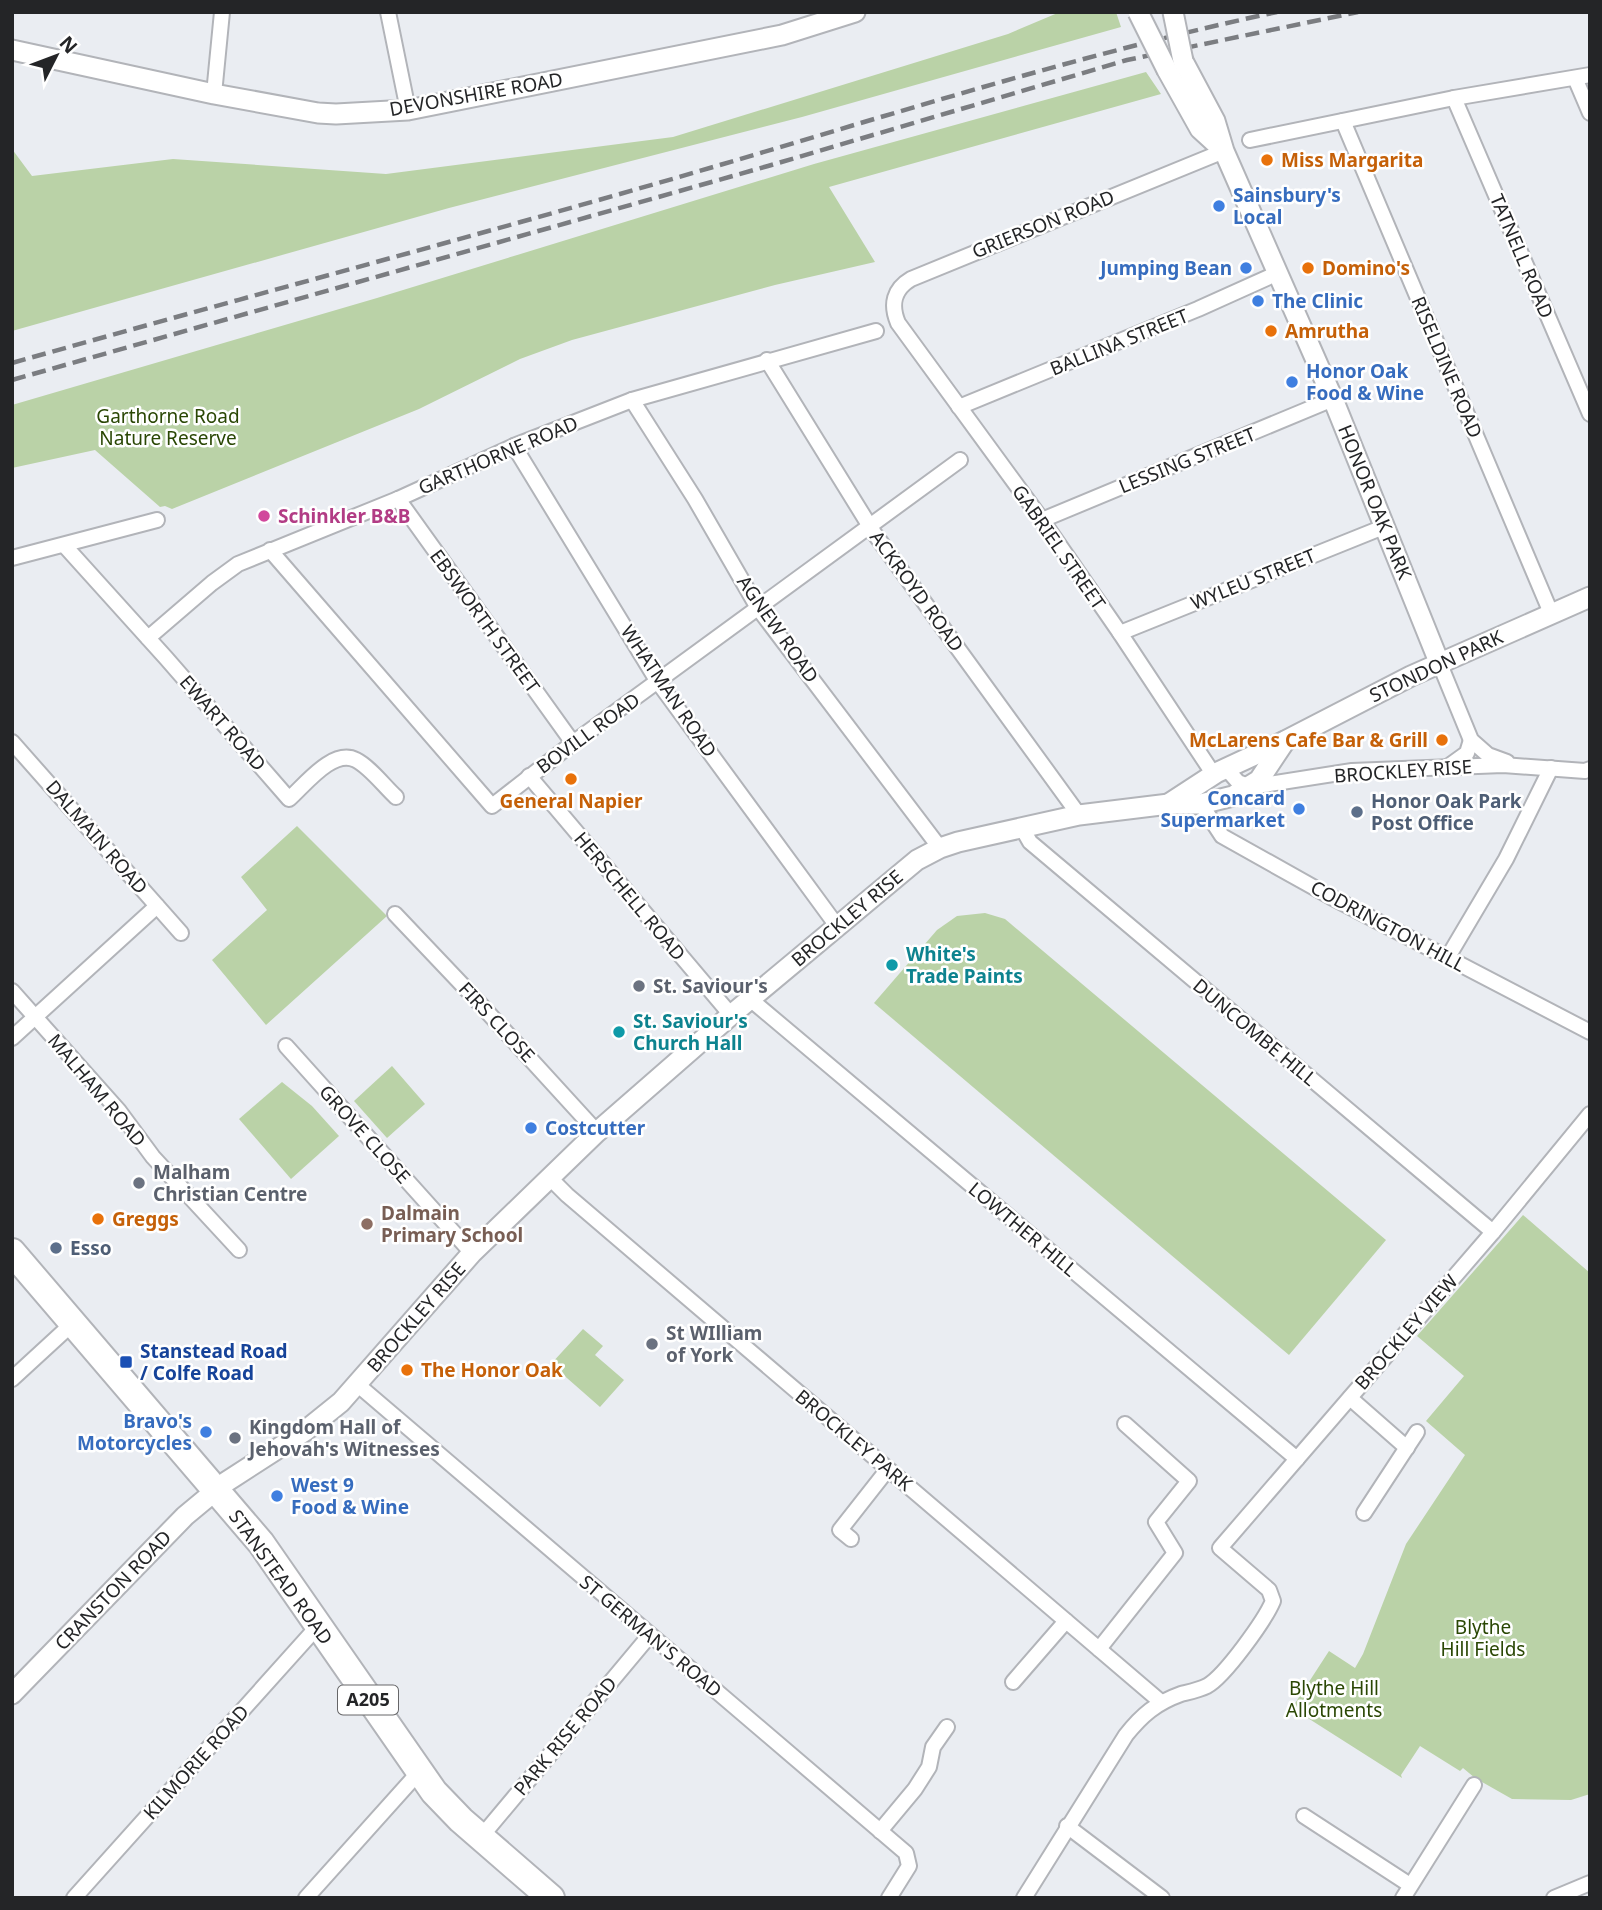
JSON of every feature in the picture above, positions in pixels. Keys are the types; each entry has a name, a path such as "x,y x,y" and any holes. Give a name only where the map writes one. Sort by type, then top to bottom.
{"highway":[{"name":"STANSTEAD ROAD","path":"12,1252 216,1489 280,1569 419,1772 446,1806 541,1894"}],"main road":[{"name":"DEVONSHIRE ROAD","path":"12,50 214,94 336,114 408,110 782,35 855,12"},
{"name":"HONOR OAK PARK","path":"1138,12 1215,121 1224,151 1333,399 1440,662"},
{"name":"HONOR OAK PARK","path":"1173,12 1175,66"},
{"name":"STONDON PARK","path":"1169,804 1201,804 1233,796 1259,780 1258,763 1285,741 1440,662 1590,597"},
{"path":"1169,804 1232,765 1258,763"},
{"name":"BROCKLEY RISE","path":"216,1489 314,1424 341,1402 472,1253 549,1177 731,1015 917,860 940,848 1079,815 1169,804"},
{"name":"CRANSTON ROAD","path":"12,1694 185,1516 216,1489"}],"street":[{"path":"214,94 222,12"},
{"path":"388,12 408,110"},
{"path":"1250,140 1454,98 1582,77 1590,113"},
{"name":"TATNELL ROAD","path":"1454,98 1590,414"},
{"name":"RISELDINE ROAD","path":"1343,121 1551,613"},
{"name":"GRIERSON ROAD","path":"898,323 894,313 895,296 898,289 911,279 1224,151"},
{"name":"BALLINA STREET","path":"959,407 1198,309 1278,273"},
{"name":"GABRIEL STREET","path":"898,323 1042,520 1214,775"},
{"name":"GARTHORNE ROAD","path":"148,638 212,583 239,564 398,499 514,446 632,400 876,331"},
{"name":"ACKROYD ROAD","path":"766,360 870,526 1079,815"},
{"name":"LESSING STREET","path":"1042,520 1333,399"},
{"name":"AGNEW ROAD","path":"632,400 695,499 758,608 940,848"},
{"name":"WHATMAN ROAD","path":"514,446 658,682 837,926"},
{"name":"BOVILL ROAD","path":"270,550 492,806 573,743 960,460"},
{"name":"EBSWORTH STREET","path":"398,499 573,743"},
{"path":"12,558 157,520"},
{"name":"WYLEU STREET","path":"1120,633 1386,526"},
{"name":"EWART ROAD","path":"64,545 289,799 332,760 344,756 357,760 396,797"},
{"path":"1440,662 1471,740 1488,755 1518,766"},
{"path":"1449,766 1467,753 1471,740"},
{"name":"DALMAIN ROAD","path":"12,741 181,933"},
{"path":"1232,765 1231,774 1238,782 1250,787"},
{"name":"BROCKLEY RISE","path":"1250,787 1352,771 1449,766 1518,766 1588,771"},
{"path":"1448,957 1506,859 1551,768"},
{"name":"HERSCHELL ROAD","path":"529,776 731,1015"},
{"name":"CODRINGTON HILL","path":"1201,804 1222,836 1331,897 1590,1032"},
{"name":"DUNCOMBE HILL","path":"1022,828 1030,842 1493,1232"},
{"path":"12,1038 157,906"},
{"name":"FIRS CLOSE","path":"394,914 597,1132"},
{"name":"MALHAM ROAD","path":"12,991 119,1111 153,1157 239,1250"},
{"name":"LOWTHER HILL","path":"750,999 1297,1459"},
{"name":"GROVE CLOSE","path":"286,1046 472,1253"},
{"name":"BROCKLEY VIEW","path":"1161,1702 1207,1686 1219,1676 1267,1615 1273,1601 1269,1590 1220,1548 1493,1232 1590,1114"},
{"name":"BROCKLEY PARK","path":"549,1177 1161,1702"},
{"path":"12,1379 73,1323"},
{"name":"ST GERMAN'S ROAD","path":"358,1385 906,1853 909,1866 889,1898"},
{"path":"1350,1398 1406,1448"},
{"path":"1099,1649 1175,1553 1156,1522 1189,1481 1125,1424"},
{"path":"1364,1513 1417,1433"},
{"path":"851,1539 840,1530 888,1469"},
{"path":"1013,1682 1066,1621"},
{"name":"KILMORIE ROAD","path":"74,1898 318,1626"},
{"name":"PARK RISE ROAD","path":"481,1837 650,1635"},
{"path":"1024,1898 1126,1735 1142,1715 1161,1702"},
{"path":"880,1831 915,1789 929,1767 933,1746 947,1727"},
{"path":"306,1898 419,1772"},
{"path":"1304,1816 1406,1891 1474,1785"},
{"path":"1067,1826 1162,1898"},
{"path":"1555,1898 1590,1883"}],"green space":[{"path":"1060,12 1116,12 1121,27 802,117 449,208 12,331 12,149 32,176 173,159 386,174 673,137 1008,34"},
{"name":"Garthorne Road Nature Reserve","path":"1146,72 1161,94 829,187 875,262 775,285 572,340 520,359 419,409 172,509 160,507 95,450 12,468 12,405 377,298 814,164"},
{"path":"297,826 387,916 266,1025 212,960 267,910 241,877"},
{"path":"985,913 1005,919 1386,1240 1289,1355 874,1003 937,930 957,916"},
{"path":"392,1066 425,1104 387,1138 354,1101"},
{"path":"282,1082 312,1106 339,1136 291,1179 239,1119"},
{"name":"Blythe Hill Fields","path":"1523,1215 1590,1273 1590,1794 1571,1800 1512,1799 1463,1768 1460,1771 1420,1746 1401,1775 1402,1778 1292,1708 1329,1651 1355,1668 1406,1544 1465,1455 1426,1421 1464,1376 1417,1336"},
{"path":"583,1329 603,1346 595,1355 624,1380 600,1407 551,1364"}],"railway":[{"path":"12,363 596,201 1051,68 1277,12"},
{"path":"12,380 768,166 1127,60 1358,12"}],"place":[{"name":"Miss Margarita","path":"1267,160"},
{"name":"Sainsbury's Local","path":"1219,206"},
{"name":"Jumping Bean","path":"1246,268"},
{"name":"Domino's","path":"1308,268"},
{"name":"The Clinic","path":"1258,301"},
{"name":"Amrutha","path":"1271,331"},
{"name":"Honor Oak Food & Wine","path":"1292,382"},
{"name":"Schinkler B&B","path":"264,516"},
{"name":"McLarens Cafe Bar & Grill","path":"1442,740"},
{"name":"General Napier","path":"571,779"},
{"name":"Concard Supermarket","path":"1299,809"},
{"name":"Honor Oak Park Post Office","path":"1357,812"},
{"name":"White's Trade Paints","path":"892,965"},
{"name":"St. Saviour's","path":"639,986"},
{"name":"St. Saviour's Church Hall","path":"619,1032"},
{"name":"Costcutter","path":"531,1128"},
{"name":"Malham Christian Centre","path":"139,1183"},
{"name":"Greggs","path":"98,1219"},
{"name":"Dalmain Primary School","path":"367,1224"},
{"name":"Esso","path":"56,1248"},
{"name":"St WIlliam of York","path":"652,1344"},
{"name":"Stanstead Road / Colfe Road","path":"126,1362"},
{"name":"The Honor Oak","path":"407,1370"},
{"name":"Bravo's Motorcycles","path":"206,1432"},
{"name":"Kingdom Hall of Jehovah's Witnesses","path":"235,1438"},
{"name":"West 9 Food & Wine","path":"277,1496"}],"park label":[{"name":"Blythe Hill Allotments","path":"1334,1699"}]}
